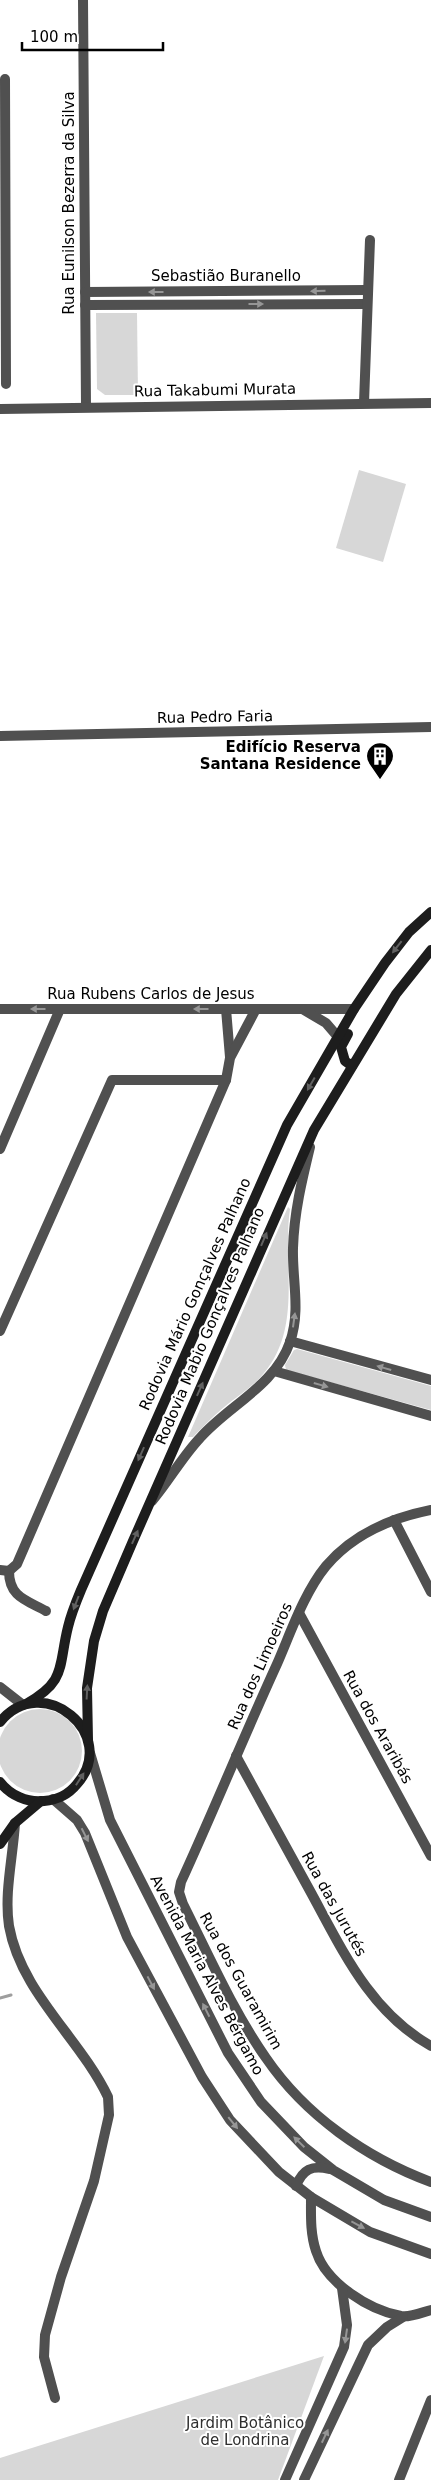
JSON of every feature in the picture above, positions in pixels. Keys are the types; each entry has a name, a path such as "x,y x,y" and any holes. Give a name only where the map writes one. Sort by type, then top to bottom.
{"main road":[{"name":"Rodovia Mário Gonçalves Palhano","path":"0,1722 10,1712 47,1692 60,1672 68,1627 85,1581 287,1125 354,1009 401,942 431,912"},
{"name":"Rodovia Mabio Gonçalves Palhano","path":"53,1799 66,1794 79,1782 87,1766 87,1688 94,1641 103,1611 314,1130 396,994 431,950"},
{"path":"352,1066 346,1061 341,1047 353,1022 354,1009"},
{"path":"24,1705 44,1703 60,1707 75,1718 88,1745"},
{"path":"0,1782 15,1795 40,1801 53,1799"},
{"path":"0,1844 15,1823 40,1801"}],"street":[{"name":"Rua Eunilson Bezerra da Silva","path":"83,0 86,406"},
{"path":"5,79 2,139 3,312 6,384"},
{"path":"364,403 366,304 370,240"},
{"name":"Sebastião Buranello","path":"84,292 367,290"},
{"path":"225,305 226,292"},
{"name":"Sebastião Buranello","path":"85,305 366,304"},
{"name":"Rua Takabumi Murata","path":"0,409 86,406 431,403"},
{"name":"Rua Pedro Faria","path":"0,736 431,727"},
{"name":"Rua Rubens Carlos de Jesus","path":"0,1009 354,1009"},
{"path":"0,1148 60,1009"},
{"path":"46,1611 15,1593 4,1571 17,1564 226,1080 230,1058 226,1009"},
{"path":"230,1058 256,1009"},
{"name":"Rua Rubens Carlos de Jesus","path":"301,1009 326,1023 338,1037"},
{"path":"0,1332 112,1080 226,1080"},
{"path":"148,1506 200,1437 274,1371 290,1342 296,1301 293,1250 295,1214 314,1130"},
{"path":"290,1342 431,1380"},
{"path":"274,1371 431,1416"},
{"name":"Rua dos Limoeiros","path":"179,1892 181,1882 299,1613 320,1575 333,1558 360,1537 394,1520 431,1510"},
{"path":"394,1520 431,1592"},
{"name":"Rua dos Araribás","path":"299,1613 431,1856"},
{"path":"0,1687 24,1705"},
{"name":"Avenida Maria Alves Bérgamo","path":"88,1745 110,1820 228,2053 260,2102 304,2147 333,2170 384,2200 431,2217"},
{"name":"Rua das Jurutés","path":"236,1756 356,1976 391,2017 408,2032 431,2046"},
{"path":"53,1799 77,1820 85,1833 127,1938 206,2085 230,2120 253,2147 311,2197 370,2232 431,2254"},
{"path":"15,1823 8,1905 10,1926 16,1951 32,1982 108,2097 109,2115 94,2181 61,2277 45,2335 44,2358 55,2398"},
{"name":"Rua dos Guaramirim","path":"179,1892 182,1904 234,2004 255,2041 280,2077 318,2116 350,2141 394,2166 431,2182"},
{"path":"296,2186 303,2173 309,2168 316,2166 333,2170"},
{"path":"311,2197 312,2232 316,2252 327,2271 342,2288 370,2304 403,2317"},
{"path":"285,2480 346,2342 347,2324 342,2288"},
{"path":"304,2480 368,2345 387,2327 403,2317 431,2310"},
{"path":"399,2480 427,2420 431,2400"}],"green space":[{"path":"96,313 137,313 138,395 105,395 97,389"},
{"path":"359,470 406,484 383,562 336,548"},
{"path":"288,1207 290,1209 288,1230 289,1294 283,1335 276,1355 255,1383 219,1411 193,1437 188,1437"},
{"path":"297,1349 431,1386 431,1410 286,1370 285,1365 294,1350"},
{"path":"32,1709 48,1709 64,1716 75,1727 82,1743 79,1767 70,1781 64,1786 48,1793 32,1793 16,1786 5,1775 -2,1759 -2,1743 5,1727 16,1716"},
{"name":"Jardim Botânico de Londrina","path":"324,2356 278,2480 0,2480 0,2458"}],"waterway":[{"path":"0,1998 11,1995"}],"place":[{"name":"Edifício Reserva Santana Residence","path":"380,780"}]}
